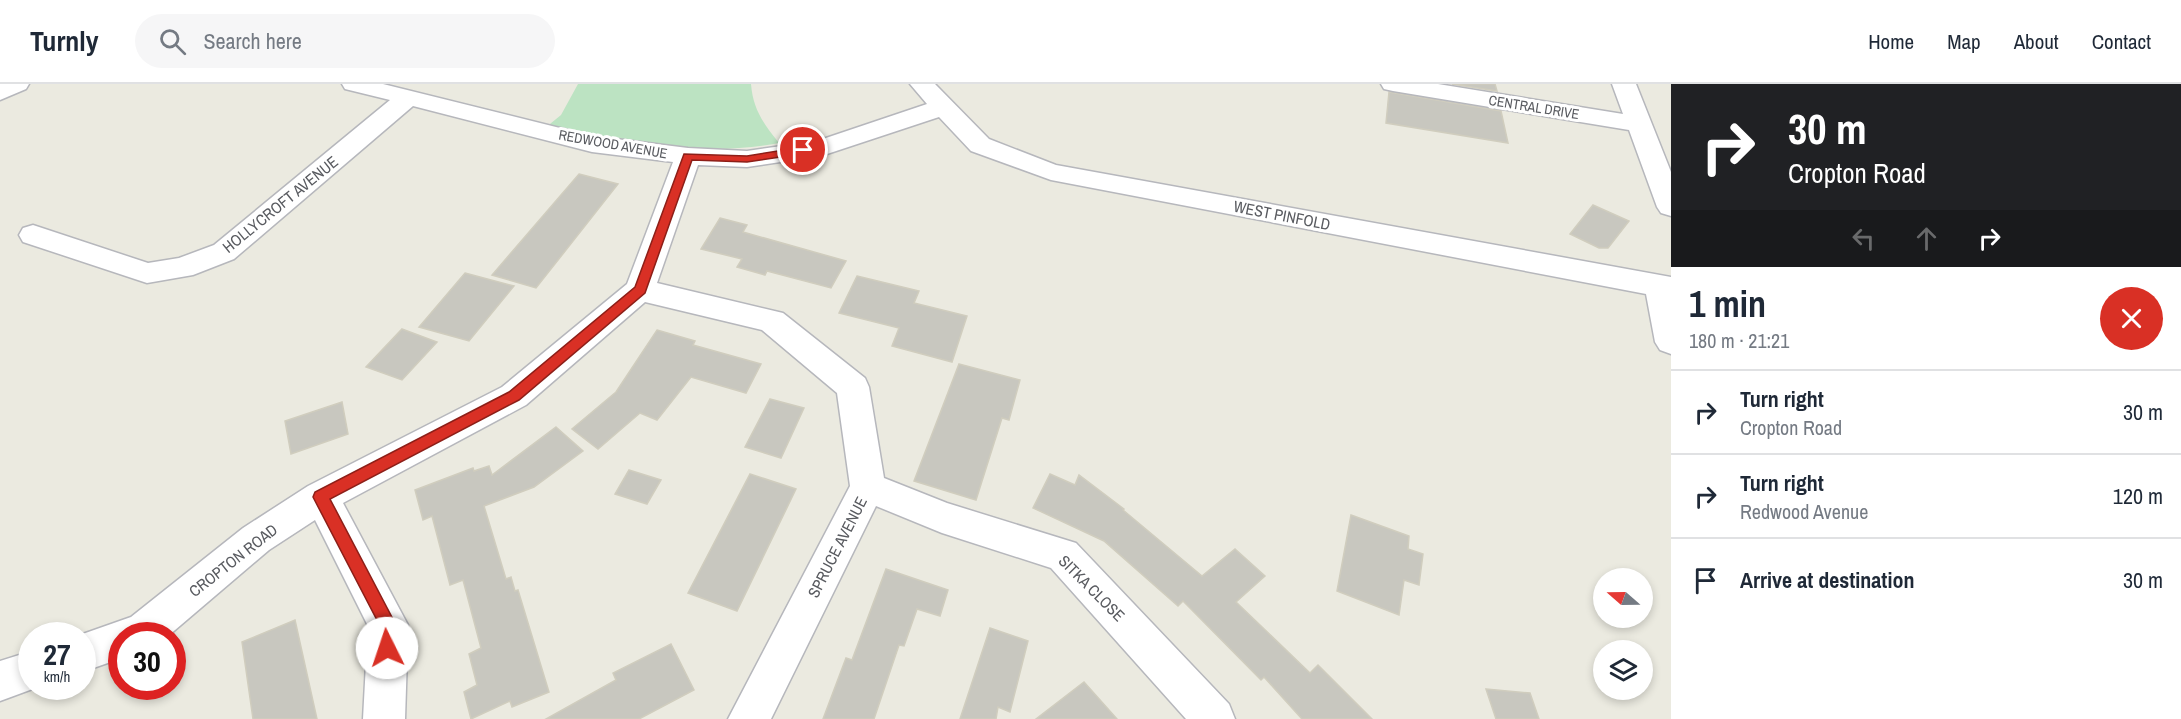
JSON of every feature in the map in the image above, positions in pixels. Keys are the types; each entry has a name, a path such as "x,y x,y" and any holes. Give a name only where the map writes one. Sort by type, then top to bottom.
{"street":[{"path":"0,93 17,84"},
{"name":"REDWOOD AVENUE","path":"354,84 592,144 688,156 747,159 821,148 943,107"},
{"name":"WEST PINFOLD","path":"922,84 980,145 1051,172 1665,287"},
{"name":"CENTRAL DRIVE","path":"1393,84 1640,124"},
{"path":"1624,84 1671,207"},
{"name":"HOLLYCROFT AVENUE","path":"33,235 147,273 183,268 224,252 408,98"},
{"path":"640,290 688,156"},
{"path":"1665,287 1671,342"},
{"name":"SPRUCE AVENUE","path":"640,290 772,321 853,387 868,487 750,719"},
{"name":"CROPTON ROAD","path":"155,622 256,539 321,497 514,396 640,290"},
{"name":"SITKA CLOSE","path":"868,487 942,517 1064,555 1214,719"},
{"path":"321,497 388,625 384,719"},
{"path":"0,681 18,675"}],"green space":[{"path":"578,84 751,84 754,101 760,115 779,143 721,149 691,148 632,142 545,128 561,115"}],"building":[{"path":"1452,84 1495,84 1497,91"},
{"path":"1389,92 1501,111 1508,143 1386,123"},
{"path":"579,174 618,184 536,288 492,275"},
{"path":"1593,205 1629,221 1608,248 1599,248 1570,234"},
{"path":"720,218 747,225 743,232 846,261 831,288 767,271 765,275 737,267 742,259 701,249"},
{"path":"465,273 514,286 469,341 419,327"},
{"path":"857,276 919,291 914,303 967,316 952,362 892,346 899,328 839,313"},
{"path":"402,329 437,342 402,380 366,367"},
{"path":"657,330 695,341 693,345 761,364 746,393 691,377 657,420 640,413 598,449 572,429 616,392"},
{"path":"959,364 1020,380 1009,420 1002,418 976,500 914,481"},
{"path":"770,399 804,408 781,458 745,447"},
{"path":"342,402 348,434 291,454 285,421"},
{"path":"556,427 583,451 534,487 484,506 506,579 511,577 515,591 518,590 549,692 512,707 510,701 471,719 464,692 477,685 469,654 481,648 463,580 450,585 432,516 423,520 415,490 473,468 474,471 489,466 492,475"},
{"path":"629,470 661,480 647,504 615,494"},
{"path":"750,474 796,489 737,611 688,593"},
{"path":"1050,474 1075,485 1079,475 1124,509 1202,576 1235,549 1265,576 1236,602 1310,673 1318,665 1372,719 1302,719 1264,677 1261,680 1183,601 1178,606 1104,541 1033,508"},
{"path":"1351,515 1409,536 1408,549 1423,554 1419,585 1404,580 1399,615 1337,591"},
{"path":"886,569 948,590 940,616 917,609 904,646 899,645 874,719 823,719 846,658 852,660"},
{"path":"295,620 317,719 253,719 242,642"},
{"path":"990,628 1028,641 1010,712 998,707 996,719 960,719"},
{"path":"671,644 694,690 639,719 546,719 616,680 613,673"},
{"path":"1084,682 1117,719 1036,719"},
{"path":"1486,689 1530,693 1539,719 1496,719"}],"route":[{"path":"387,648 388,625 321,497 514,396 640,290 688,156 747,159 803,150"}]}
